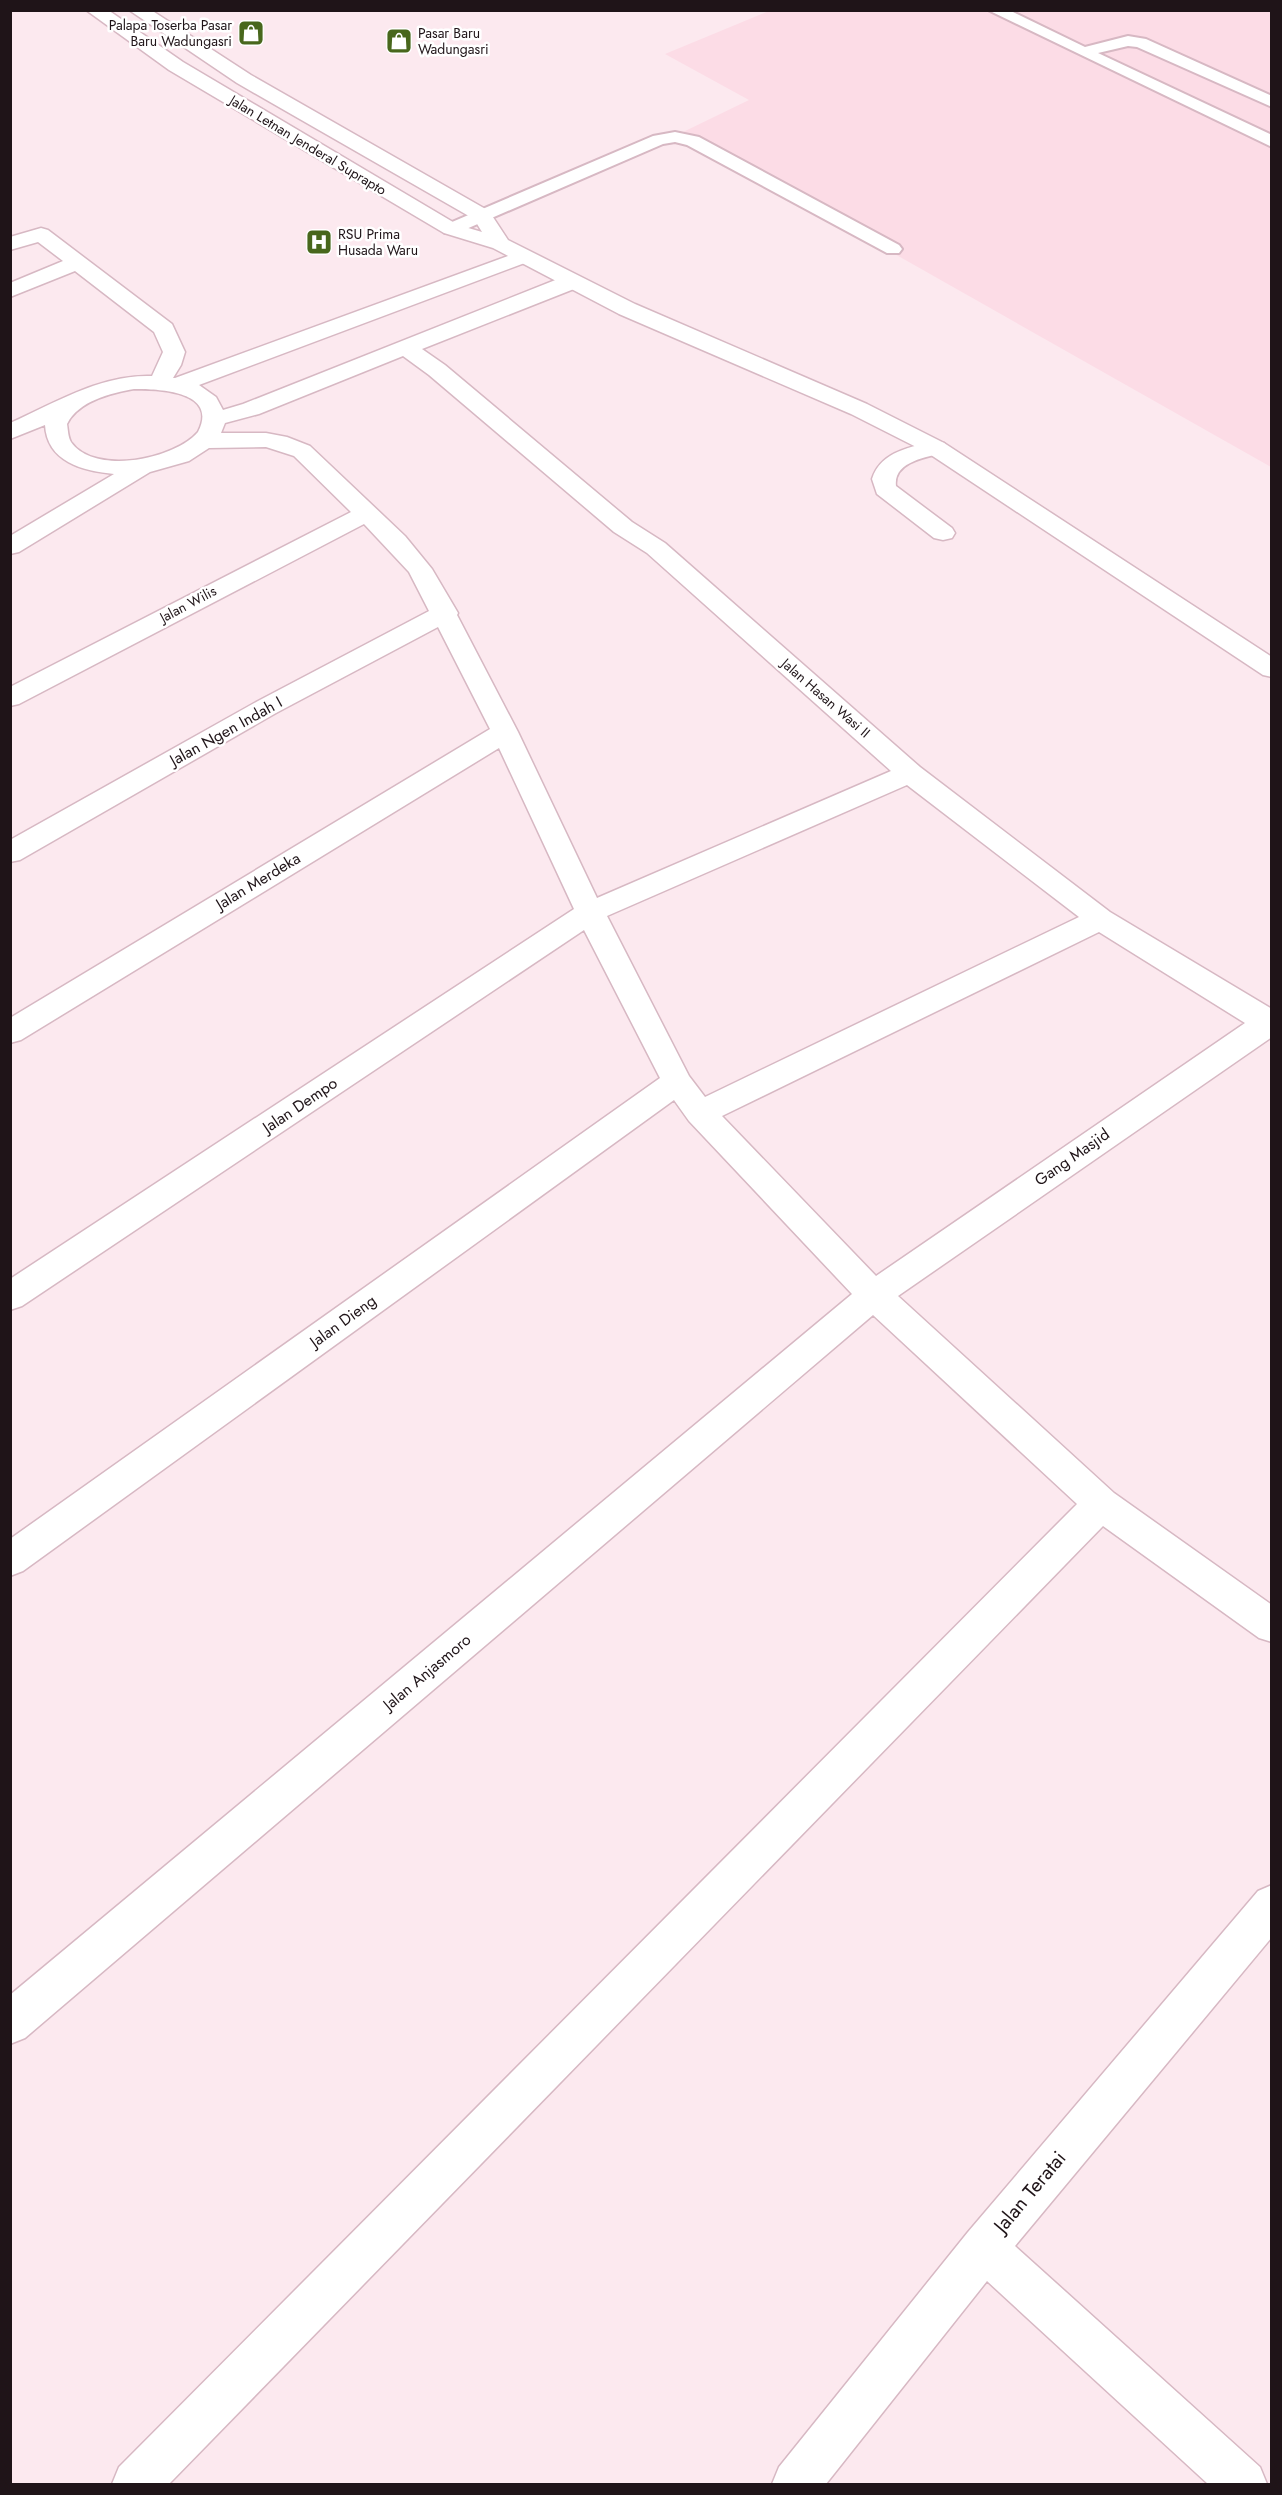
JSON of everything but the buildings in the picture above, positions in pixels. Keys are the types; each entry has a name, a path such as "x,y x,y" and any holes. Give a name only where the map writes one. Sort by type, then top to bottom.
{"street":[{"name":"Jalan Letnan Jenderal Suprapto","path":"95,10 217,91 451,229 500,244 627,309 859,409 936,448 1272,669"},
{"path":"138,10 244,79 482,215 500,244"},
{"path":"10,244 41,234 164,329 174,352 168,383"},
{"path":"168,383 523,257"},
{"path":"10,291 76,263"},
{"path":"70,405 59,418 55,432 60,445 73,456 93,464 116,467 143,466 167,461 188,452 209,430 251,409 571,282"},
{"name":"Jalan Hasan Wasi II","path":"406,348 437,370 623,527 656,548 910,773 1100,919 1270,1023"},
{"path":"10,432 70,405 88,394 110,386 134,382 168,383 198,393 211,405 209,430"},
{"path":"209,430 287,443 302,451 396,541 420,569 445,613 505,732 590,912 676,1082 700,1113 874,1295 1101,1504 1272,1626"},
{"path":"936,448 903,456 886,471 882,481 885,489 943,533"},
{"path":"10,547 143,466"},
{"name":"Jalan Wilis","path":"10,698 367,513"},
{"name":"Jalan Ngen Indah I","path":"10,853 267,707 445,613"},
{"name":"Jalan Merdeka","path":"10,1032 505,732"},
{"name":"Jalan Dempo","path":"10,1297 590,912 910,773"},
{"path":"700,1113 1100,919"},
{"name":"Gang Masjid","path":"844,1321 874,1295 1270,1023"},
{"name":"Jalan Dieng","path":"10,1560 676,1082"},
{"name":"Jalan Anjasmoro","path":"10,2023 844,1321"},
{"path":"136,2484 1101,1504"},
{"name":"Jalan Teratai","path":"796,2484 984,2248 1272,1905"},
{"path":"984,2248 1243,2484"}],"lane":[{"path":"995,10 1272,142"},
{"path":"1083,52 1128,41 1140,42 1272,102"},
{"path":"451,229 658,140 675,137 693,141 893,249"}],"shaded area":[{"path":"769,11 1271,11 1271,467 681,133 749,100 665,54"}],"place":[{"name":"Palapa Toserba Pasar Baru Wadungasri","path":"251,33"},
{"name":"Pasar Baru Wadungasri","path":"399,41"},
{"name":"RSU Prima Husada Waru","path":"319,242"}]}
